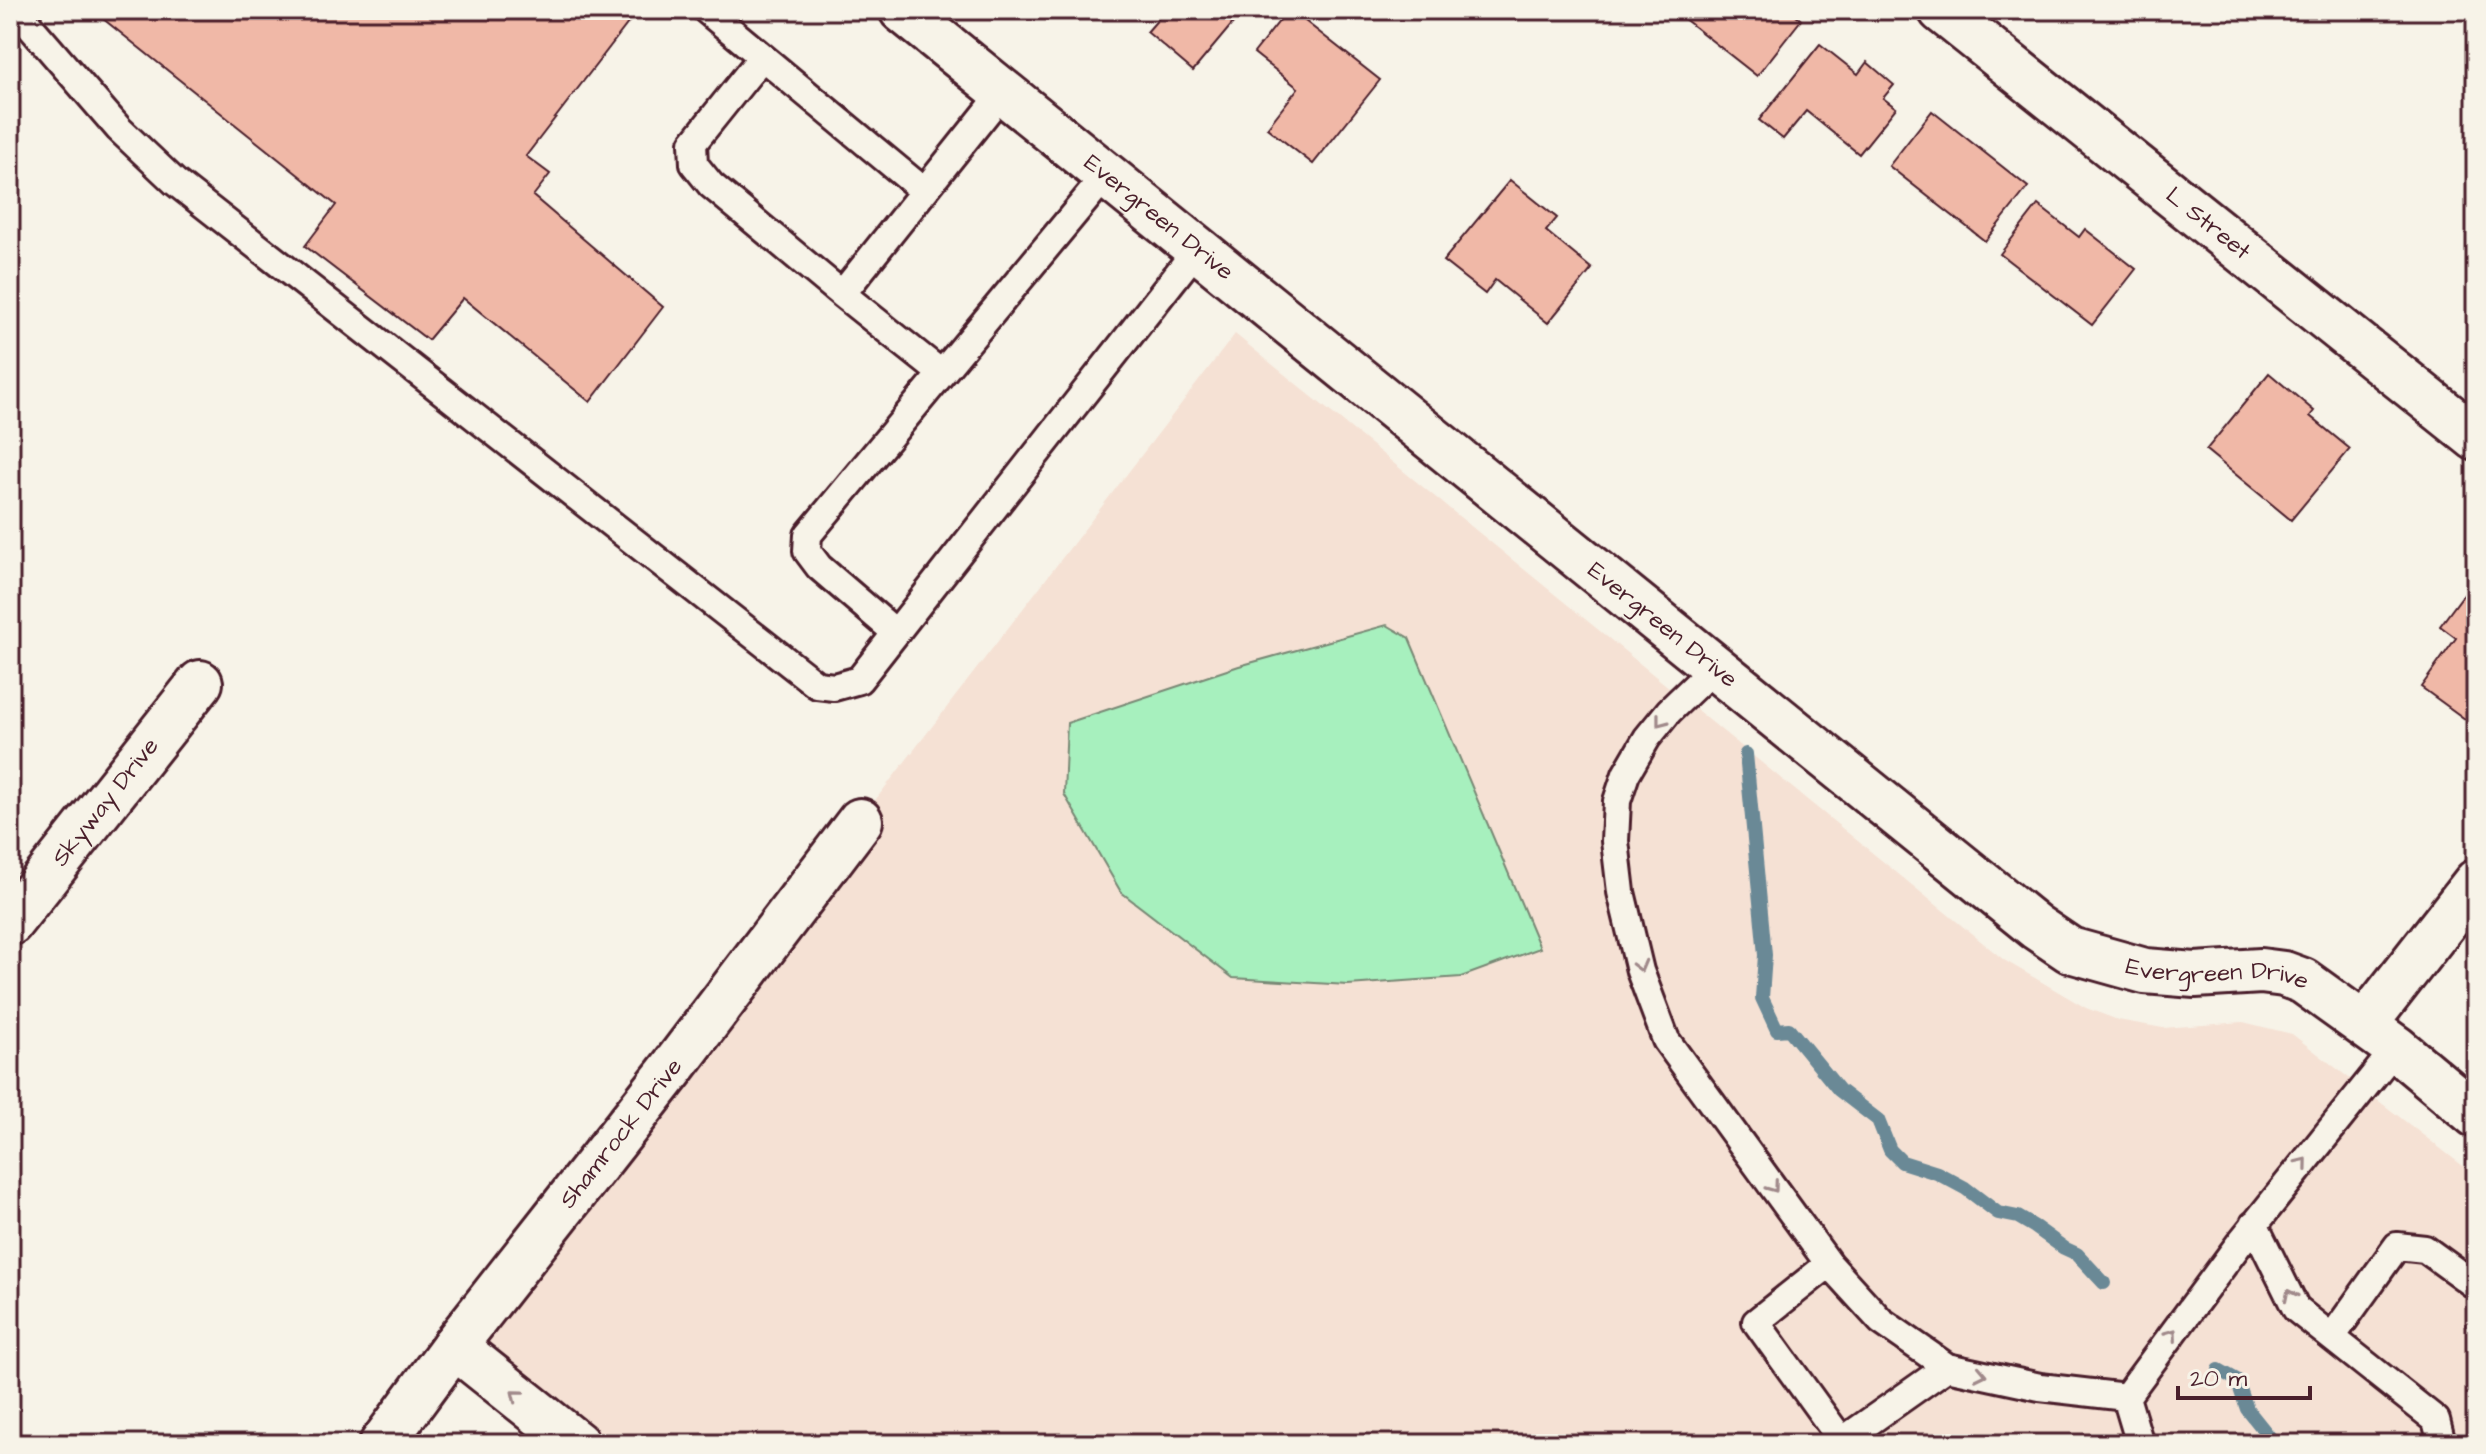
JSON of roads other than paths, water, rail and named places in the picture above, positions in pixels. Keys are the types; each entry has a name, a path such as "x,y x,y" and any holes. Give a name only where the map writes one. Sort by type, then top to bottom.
{"street":[{"name":"Evergreen Drive","path":"902,10 2036,927 2070,950 2145,971 2195,975 2261,971 2284,974 2303,981 2380,1036 2476,1115"},
{"name":"L Street","path":"1941,10 2476,438"},
{"name":"Skyway Drive","path":"10,923 200,683"},
{"name":"Shamrock Drive","path":"382,1444 454,1346 671,1070 860,821"},
{"path":"2380,1036 2476,882"},
{"path":"454,1346 577,1444"}],"lane":[{"path":"16,10 119,129 175,182 817,685 834,687 859,680 1198,248"},
{"path":"706,10 924,191"},
{"path":"762,57 693,143 694,164 711,185 941,373"},
{"path":"842,294 1004,91"},
{"path":"896,633 819,567 807,551 808,535 1107,174"},
{"path":"1716,666 1669,711 1647,738 1626,774 1617,801 1615,828 1621,892 1640,971 1666,1040 1829,1264 1881,1321 1947,1367 2040,1387 2126,1397"},
{"path":"2126,1397 2254,1224 2380,1036"},
{"path":"2254,1224 2296,1309 2436,1420 2442,1444"},
{"path":"2332,1337 2397,1246 2425,1249 2476,1286"},
{"path":"1829,1264 1756,1322 1842,1441 1947,1367"},
{"path":"2126,1397 2140,1444"}],"waterway":[{"path":"1746,754 1765,955 1762,998 1777,1030 1789,1029 1839,1090 1878,1120 1890,1150 1902,1162 1937,1173 1965,1188 1998,1213 2018,1217 2035,1227 2077,1254 2104,1283"},
{"path":"2219,1370 2237,1380 2247,1409 2275,1444"}]}
